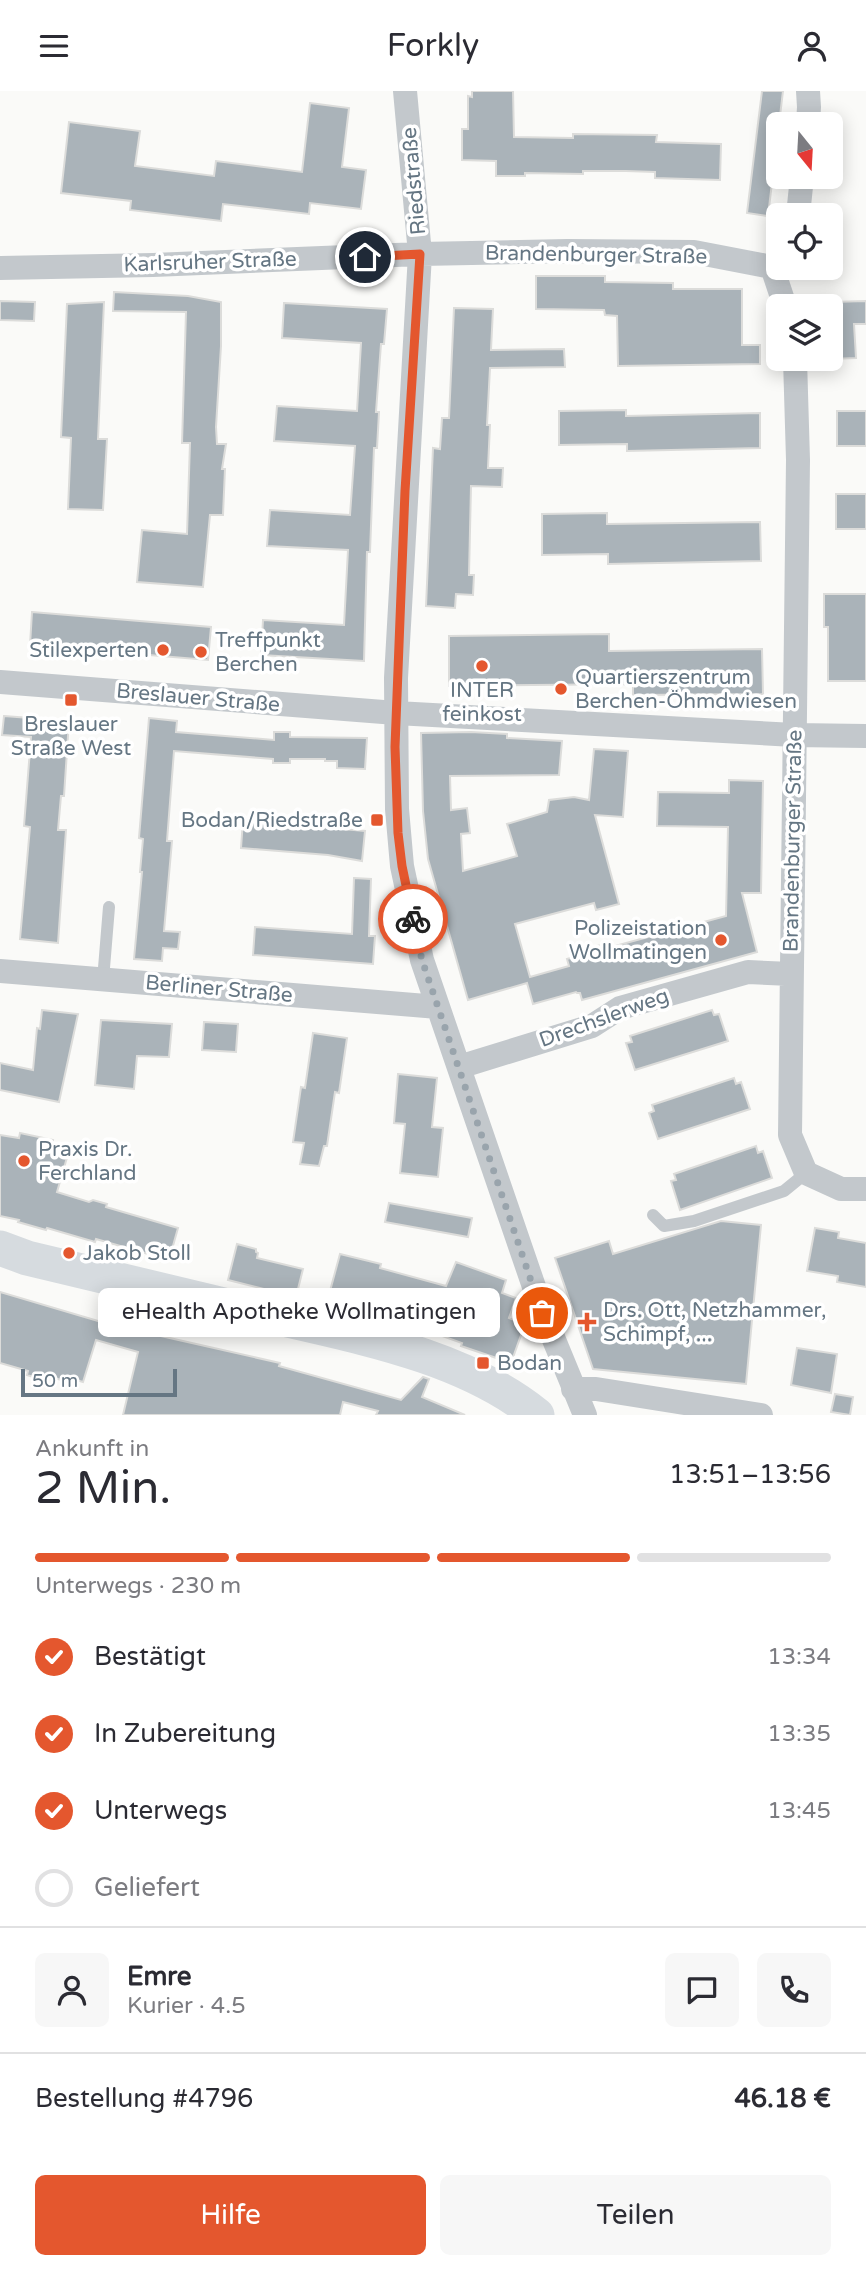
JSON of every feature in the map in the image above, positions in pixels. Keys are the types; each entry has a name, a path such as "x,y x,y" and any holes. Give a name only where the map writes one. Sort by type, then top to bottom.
{"main road":[{"path":"0,1248 53,1265 395,1346 489,1383 511,1395 537,1415"}],"street":[{"name":"Riedstraße","path":"405,91 420,254 405,491 396,713 397,809 402,866 422,960 542,1313 585,1415"},
{"path":"808,91 808,112"},
{"name":"Brandenburger Straße","path":"420,254 694,252 766,263"},
{"name":"Karlsruher Straße","path":"0,268 166,265 420,254"},
{"name":"Brandenburger Straße","path":"795,371 798,460 790,1135 806,1173"},
{"name":"Breslauer Straße","path":"0,682 396,713 794,735 866,736"},
{"name":"Berliner Straße","path":"0,971 438,1007"},
{"name":"Drechslerweg","path":"459,1067 592,1026 620,1008 748,972 792,974"},
{"path":"806,1173 841,1189 866,1189"},
{"path":"573,1389 596,1389 761,1415"}],"lane":[{"path":"103,980 109,907"},
{"path":"653,1215 664,1226 694,1220 784,1191 806,1173"}],"building":[{"path":"472,91 513,91 514,137 573,138 573,134 657,135 656,142 721,144 720,180 655,178 655,172 626,171 496,176 496,161 462,160 462,129 468,129 468,96 472,97"},
{"path":"762,91 783,91 780,112 766,112 766,189 771,189 770,203 766,203 766,216 747,213"},
{"path":"310,103 349,108 342,167 366,170 361,209 310,203 309,214 223,204 221,221 130,210 131,201 61,193 69,122 140,131 135,166 214,176 216,161 302,172"},
{"path":"536,276 605,276 605,282 673,283 673,289 742,289 742,345 760,345 760,364 618,366 617,316 605,315 604,310 536,309"},
{"path":"114,292 188,296 221,302 216,427 217,444 226,444 222,469 225,469 223,515 210,515 203,587 137,582 142,530 187,534 190,443 182,443 186,312 113,311"},
{"path":"0,301 35,302 34,321 0,320"},
{"path":"866,301 866,324 854,324 856,358 843,359 843,302"},
{"path":"104,302 98,439 107,439 103,510 68,509 71,438 61,437 67,304"},
{"path":"284,303 387,309 384,344 381,344 376,412 379,412 377,448 374,448 370,552 367,552 364,661 261,655 263,620 344,625 348,550 267,546 270,510 350,515 355,446 274,441 277,406 357,411 361,343 282,338"},
{"path":"454,308 493,309 491,350 564,349 565,367 490,368 488,468 503,468 502,487 471,486 469,575 474,575 473,595 456,594 455,608 426,606 433,448 440,449 442,418 449,418"},
{"path":"626,410 626,416 760,413 760,448 627,451 627,444 559,445 559,411"},
{"path":"837,411 866,411 866,446 837,446"},
{"path":"836,494 866,494 866,529 836,529"},
{"path":"607,513 607,524 760,522 761,561 608,564 608,554 542,555 542,514"},
{"path":"824,594 866,594 866,681 828,681 828,627 824,627"},
{"path":"32,612 211,627 208,660 30,645"},
{"path":"609,634 609,651 762,649 763,694 633,695 633,684 449,686 449,636"},
{"path":"4,716 69,721 64,796 61,796 58,830 66,830 58,943 20,939 30,827 24,826 31,737 2,735"},
{"path":"149,718 177,721 176,732 274,740 274,732 290,732 290,737 367,738 365,769 337,768 337,761 325,759 290,759 290,763 273,763 273,759 174,751 167,841 172,841 164,931 180,932 178,949 163,948 162,961 134,959 142,872 143,839 139,838"},
{"path":"421,733 507,734 507,738 562,741 559,775 450,776 451,810 467,808 470,833 461,834 463,871 517,856 507,824 547,812 549,800 574,797 589,800 594,749 628,751 623,817 595,815 619,904 596,910 594,903 515,924 530,977 569,966 567,959 584,954 582,948 604,945 604,949 726,916 728,827 657,826 658,792 729,793 729,780 763,781 761,893 742,893 757,952 582,1000 580,993 576,992 533,1004 527,983 468,1000 428,859 423,811"},
{"path":"243,820 365,831 362,861 328,855 241,848"},
{"path":"354,878 371,879 369,936 375,936 373,964 253,955 255,927 352,934"},
{"path":"42,1010 78,1014 59,1102 0,1090 0,1063 33,1070 37,1028 40,1029"},
{"path":"712,1010 714,1015 719,1014 728,1041 635,1070 626,1043 632,1042 630,1036"},
{"path":"101,1020 172,1024 169,1057 137,1056 134,1089 95,1085"},
{"path":"204,1022 238,1024 236,1052 202,1050"},
{"path":"313,1033 347,1038 339,1093 335,1092 327,1146 324,1146 319,1166 300,1164 304,1143 293,1142"},
{"path":"398,1074 437,1078 432,1127 443,1128 438,1177 400,1173 405,1124 394,1123"},
{"path":"734,1078 736,1084 741,1082 750,1109 658,1139 649,1113 654,1111 652,1105"},
{"path":"20,1133 53,1140 51,1150 68,1154 57,1192 89,1202 93,1200 107,1204 106,1207 178,1228 169,1260 0,1216 0,1135 19,1138"},
{"path":"756,1146 758,1153 763,1151 772,1178 680,1210 671,1181 676,1180 674,1174"},
{"path":"389,1203 472,1218 468,1237 385,1222"},
{"path":"721,1221 761,1225 746,1384 593,1369 555,1258 609,1241 613,1254"},
{"path":"815,1228 839,1232 838,1238 866,1243 866,1287 837,1282 838,1276 807,1271"},
{"path":"237,1244 256,1249 257,1258 303,1269 296,1297 228,1280"},
{"path":"340,1254 381,1264 380,1268 446,1286 456,1262 506,1280 502,1293 516,1298 509,1318 525,1324 511,1363 461,1346 462,1343 431,1332 434,1327 369,1307 370,1301 330,1291"},
{"path":"0,1292 142,1334 143,1332 280,1363 279,1366 401,1400 423,1377 429,1379 422,1397 465,1415 376,1415 378,1411 343,1402 340,1415 123,1415 138,1352 96,1340 83,1382 66,1377 65,1381 47,1376 46,1381 27,1375 28,1371 0,1363"},
{"path":"797,1348 837,1354 831,1393 791,1385"},
{"path":"835,1394 853,1397 850,1415 831,1412"}],"way so far":[{"path":"413,919 422,960 542,1313"}],"place":[{"name":"Stilexperten","path":"163,650"},
{"name":"Treffpunkt Berchen","path":"201,652"},
{"name":"INTER feinkost","path":"482,666"},
{"name":"Quartierszentrum Berchen-Öhmdwiesen","path":"561,689"},
{"name":"Breslauer Straße West","path":"71,700"},
{"name":"Bodan/Riedstraße","path":"377,820"},
{"name":"Polizeistation Wollmatingen","path":"721,940"},
{"name":"Praxis Dr. Ferchland","path":"24,1161"},
{"name":"Jakob Stoll","path":"69,1253"},
{"name":"eHealth Apotheke Wollmatingen","path":"542,1313"},
{"name":"Drs. Ott, Netzhammer, Schimpf, ...","path":"587,1322"},
{"name":"Bodan","path":"483,1363"}],"route":[{"path":"365,257 420,254 405,491 395,747 398,833 413,919"}]}
